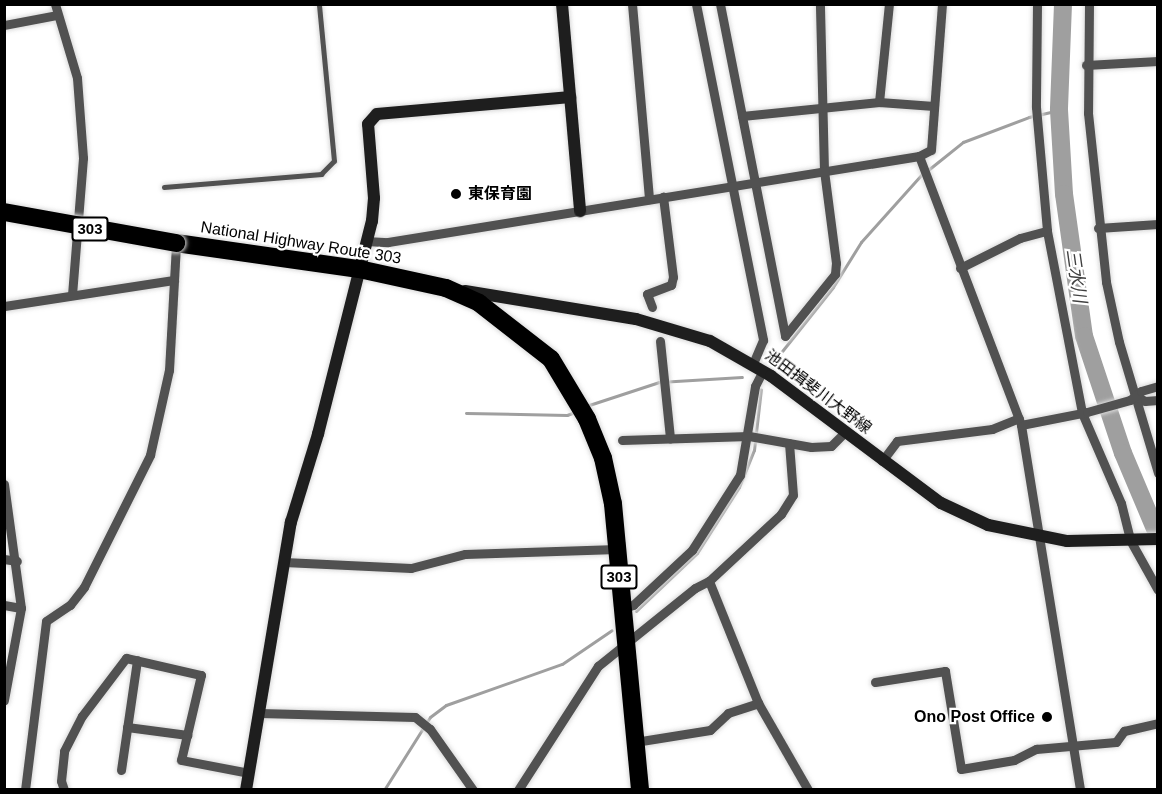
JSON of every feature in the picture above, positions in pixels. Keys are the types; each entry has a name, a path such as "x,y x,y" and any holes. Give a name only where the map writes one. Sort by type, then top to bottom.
{"highway":[{"name":"National Highway Route 303","path":"4,212 176,246"},
{"name":"National Highway Route 303","path":"4,220 446,288 479,303 537,345 587,419 603,458 617,549 640,789"},
{"name":"National Highway Route 303","path":"358,274 443,297 475,311 508,331 560,376"}],"street":[{"path":"55,4 70,48 77,78 83,158 72,294"},
{"path":"562,4 580,212"},
{"path":"632,4 649,199"},
{"path":"622,609 633,605 692,550 740,475 749,436 763,340 696,4"},
{"path":"720,4 785,336 835,273 834,237 824,171 820,4"},
{"path":"879,102 889,4"},
{"path":"366,241 388,242 824,171 921,160 931,150 942,4"},
{"path":"1037,4 1036,108 1047,231 1085,413 1121,503 1133,540 1158,590"},
{"path":"1089,4 1086,65 1098,228 1119,342 1133,398 1158,473"},
{"path":"4,25 57,15"},
{"path":"1086,65 1158,61"},
{"path":"246,789 291,522 318,434 366,241 374,198 368,124 377,114 570,97"},
{"path":"742,116 879,102 934,106"},
{"path":"921,160 960,268 1020,421 1080,789"},
{"path":"652,307 646,294 671,285 673,277 663,197"},
{"path":"1098,228 1158,224"},
{"path":"960,268 1020,238 1047,231"},
{"path":"25,789 46,621 70,605 84,587 150,455 169,370 176,246"},
{"path":"4,306 174,280"},
{"name":"池田揖斐川大野線","path":"446,288 668,327 710,341 758,367 882,461 964,515 1039,537 1158,539"},
{"path":"660,341 670,438"},
{"path":"882,461 897,441 992,429 1020,421 1085,413 1133,398 1158,386"},
{"path":"1133,398 1145,401 1158,400"},
{"path":"622,440 749,436 831,447 845,432"},
{"path":"518,789 598,666 626,647 695,588 709,581 781,514 794,495 789,443"},
{"path":"4,484 17,561 21,608 9,658 4,700"},
{"path":"284,562 411,568 465,554 617,549"},
{"path":"4,559 17,561"},
{"path":"709,581 758,703 808,789"},
{"path":"4,605 21,608"},
{"path":"64,789 62,758 82,716 126,658 201,675 181,760 249,773"},
{"path":"121,770 137,660"},
{"path":"875,682 945,671 961,769 1014,760 1036,749 1116,742 1124,731 1158,723"},
{"path":"635,742 711,730 728,713 758,703"},
{"path":"259,713 416,717 430,729 473,789"},
{"path":"127,727 187,735"}],"lane":[{"path":"164,187 321,174 334,161 320,4"}],"waterway":[{"name":"三水川","path":"1063,4 1059,110 1064,194 1084,336 1123,453 1158,536"},
{"path":"928,170 963,142 1029,117 1059,110"},
{"path":"775,360 833,287 861,242 922,174"},
{"path":"586,406 659,382 742,377"},
{"path":"636,611 697,553 739,487 754,450 761,389"},
{"path":"466,413 567,415 575,412"},
{"path":"384,790 430,717 446,705 562,664 612,630"}],"place":[{"name":"東保育園","path":"456,194"},
{"name":"Ono Post Office","path":"1047,717"}]}
